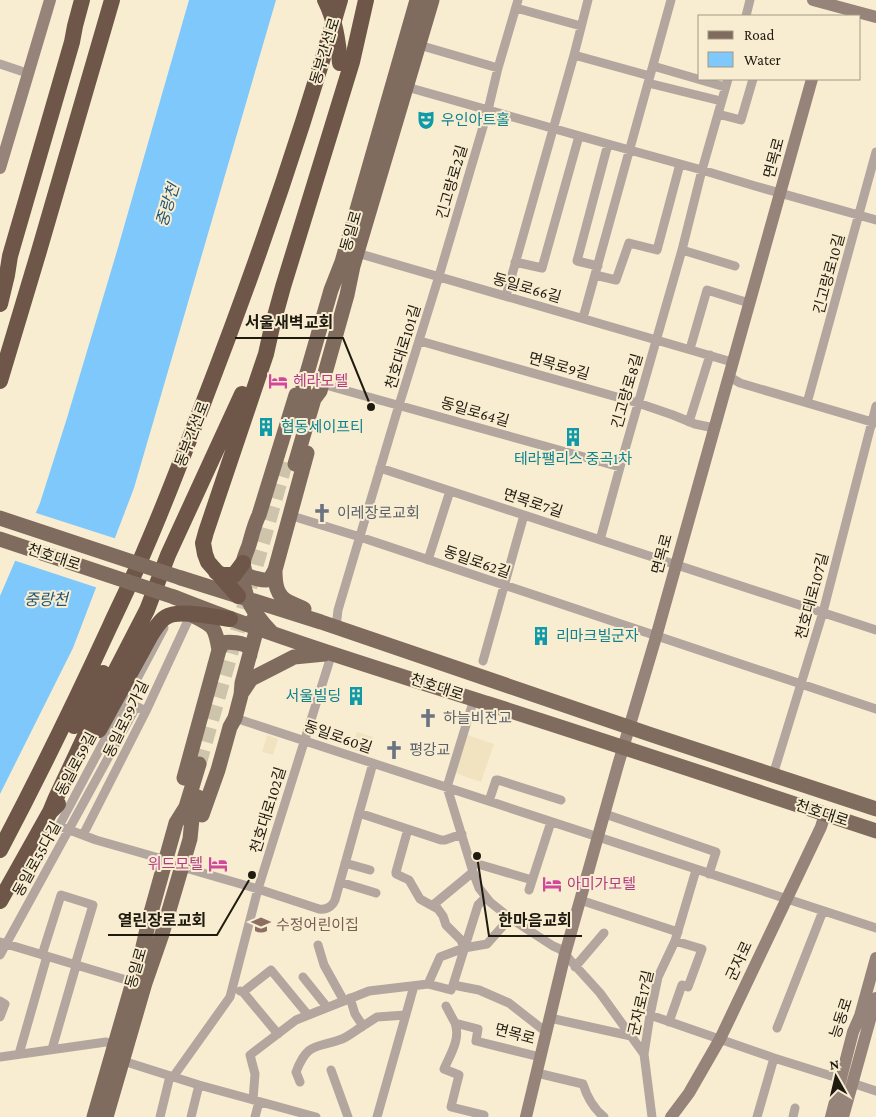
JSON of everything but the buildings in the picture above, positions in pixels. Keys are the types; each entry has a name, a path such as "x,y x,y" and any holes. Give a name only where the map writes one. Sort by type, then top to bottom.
{"highway":[{"path":"0,280 10,256 72,42 82,0"},
{"path":"72,42 90,0"},
{"path":"0,381 112,0"},
{"path":"325,0 336,31 340,63 334,118"},
{"name":"동부간선로","path":"0,850 70,711 138,565 182,460 265,238 296,146 340,0"},
{"path":"242,598 208,562 204,554 203,543 266,354 272,327 352,62 366,0"},
{"path":"0,304 10,256"},
{"path":"0,901 50,812 114,674 147,610 168,555 272,327"},
{"path":"216,572 222,575 234,575 243,563"},
{"path":"30,792 59,754 120,642 143,608 160,577"},
{"path":"50,812 60,802 151,635 162,620 175,614 230,619"}],"main road":[{"name":"동일로","path":"418,0 342,262 331,290 303,386 305,396 290,463 314,399 321,388 347,295 353,266 432,0"},
{"path":"190,839 200,821 218,770 230,727 235,718 242,683 257,628 242,598 243,563 296,393 303,386"},
{"path":"243,563 249,576 266,581 274,570 321,401 321,388"},
{"name":"천호대로","path":"0,518 242,598 321,622 630,728 876,809"},
{"name":"천호대로","path":"0,539 174,597 230,619 332,653 876,830"},
{"path":"274,570 276,586 280,594 289,602 299,606 321,622"},
{"path":"174,597 191,614 212,626 219,650"},
{"path":"242,598 272,633"},
{"path":"176,823 176,805 219,650 223,643 230,641 246,646 250,656"},
{"path":"241,695 251,679 294,657 332,653"},
{"name":"동일로","path":"94,1117 176,823 186,807 203,765 192,818 190,839 106,1117"}],"street":[{"path":"0,140 41,0"},
{"path":"0,168 50,0"},
{"path":"506,296 588,0"},
{"path":"583,318 672,0"},
{"path":"746,15 750,0"},
{"path":"813,0 832,7 876,17"},
{"name":"긴고랑로2길","path":"439,276 517,4 581,26"},
{"path":"419,45 498,68"},
{"path":"574,55 721,101"},
{"path":"0,64 20,70"},
{"path":"653,66 698,76"},
{"path":"714,80 727,83"},
{"path":"718,114 740,120 752,80"},
{"name":"면목로","path":"526,1117 565,954 812,80"},
{"name":"긴고랑로8길","path":"600,540 727,83"},
{"path":"407,87 876,220"},
{"path":"515,262 542,268 579,136"},
{"path":"598,266 577,261 608,144"},
{"name":"긴고랑로10길","path":"807,403 876,152"},
{"path":"595,275 616,280 629,243 657,250 680,164"},
{"path":"682,250 735,266"},
{"name":"동일로66길","path":"357,253 732,362"},
{"name":"천호대로101길","path":"336,627 338,610 439,276"},
{"path":"690,349 707,290 749,303"},
{"name":"면목로9길","path":"420,341 638,403 689,422 714,428"},
{"path":"689,422 710,356"},
{"path":"728,376 740,383 874,423"},
{"name":"동일로64길","path":"321,388 399,404 620,467"},
{"name":"천호대로107길","path":"773,775 823,612 874,423 876,406"},
{"name":"면목로7길","path":"380,468 876,630"},
{"path":"428,560 450,491"},
{"name":"동일로62길","path":"289,515 876,709"},
{"path":"483,661 524,515"},
{"name":"동일로59가길","path":"83,836 146,711 191,614"},
{"name":"동일로59길","path":"69,831 58,826 142,671 170,615"},
{"name":"천호대로102길","path":"171,1077 230,996 258,889 332,653"},
{"path":"474,699 447,787 479,888 490,902 510,918 565,954 600,994 644,1054"},
{"name":"동일로55다길","path":"0,956 3,943 69,831 136,708 138,707 146,711"},
{"name":"동일로60길","path":"235,718 876,928"},
{"path":"182,867 323,909 329,908 334,904 373,763"},
{"path":"490,802 496,780 560,800"},
{"path":"359,813 442,840 462,834"},
{"path":"605,814 716,852 709,874"},
{"name":"군자로","path":"671,1117 689,1093 720,1039 821,827 825,814"},
{"path":"529,890 551,822"},
{"path":"408,829 396,874 409,880 420,899 438,909 447,927 461,940 464,948"},
{"path":"69,831 166,860"},
{"path":"471,862 532,880"},
{"path":"345,863 370,870"},
{"name":"군자로17길","path":"652,1117 644,1054 650,1015 658,976 676,936 696,870"},
{"path":"433,906 473,872"},
{"path":"340,882 376,893"},
{"path":"19,1054 61,895 94,905 52,1049"},
{"path":"452,987 478,905 486,897"},
{"path":"580,900 676,936 702,949 688,987 682,985 669,1022"},
{"path":"777,1028 823,911"},
{"path":"428,984 440,958 464,948 487,944 510,918"},
{"path":"576,967 604,933"},
{"path":"3,943 133,982"},
{"path":"318,945 324,965 362,1026"},
{"name":"능동로","path":"843,1117 853,1032 860,1016 876,958"},
{"path":"243,992 271,970 308,1015"},
{"path":"303,977 327,1007"},
{"path":"255,1117 255,1074 250,1055 296,1020 369,991 428,984 479,990 509,1003 546,1032"},
{"path":"377,1117 414,986"},
{"path":"232,989 243,992 278,1034"},
{"name":"능동로","path":"831,1117 876,998"},
{"path":"0,1001 5,1004 0,1017"},
{"path":"446,1006 456,1027 456,1040 444,1069 459,1075 451,1107 484,1115"},
{"path":"300,1082 296,1072 301,1059 310,1048 343,1038 377,1017 406,1015"},
{"path":"650,1015 876,1091"},
{"name":"면목로","path":"550,1018 631,1036"},
{"name":"면목로","path":"455,1024 478,1029 476,1040 540,1058"},
{"path":"0,1057 106,1042 115,1045"},
{"path":"756,1117 774,1058"},
{"path":"122,1061 306,1116 316,1117"},
{"path":"331,1070 348,1117"},
{"path":"536,1073 583,1084 589,1100 604,1117"},
{"path":"160,1117 171,1077"},
{"path":"191,1117 200,1085"}],"shaded area":[{"path":"357,732 373,737 367,755 351,749"},
{"path":"465,734 494,744 481,782 452,772"},
{"path":"267,735 278,739 273,755 262,752"}],"water":[{"name":"중랑천","path":"189,0 276,0 134,488 73,648 0,794 0,596 40,503 67,418"}],"pier":[{"path":"33,512 117,539 98,588 13,560"}],"tunnel":[{"path":"199,764 286,461"}],"place":[{"name":"우인아트홀","path":"426,120"},
{"name":"헤라모텔","path":"278,381"},
{"name":"서울새벽교회","path":"371,407"},
{"name":"협동세이프티","path":"266,427"},
{"name":"테라팰리스 중곡1차","path":"573,437"},
{"name":"이레장로교회","path":"322,513"},
{"name":"리마크빌군자","path":"541,636"},
{"name":"서울빌딩","path":"356,696"},
{"name":"하늘비전교","path":"428,718"},
{"name":"평강교","path":"394,750"},
{"name":"한마음교회","path":"477,856"},
{"name":"위드모텔","path":"218,864"},
{"name":"열린장로교회","path":"252,875"},
{"name":"아미가모텔","path":"552,884"},
{"name":"수정어린이집","path":"261,925"}]}
